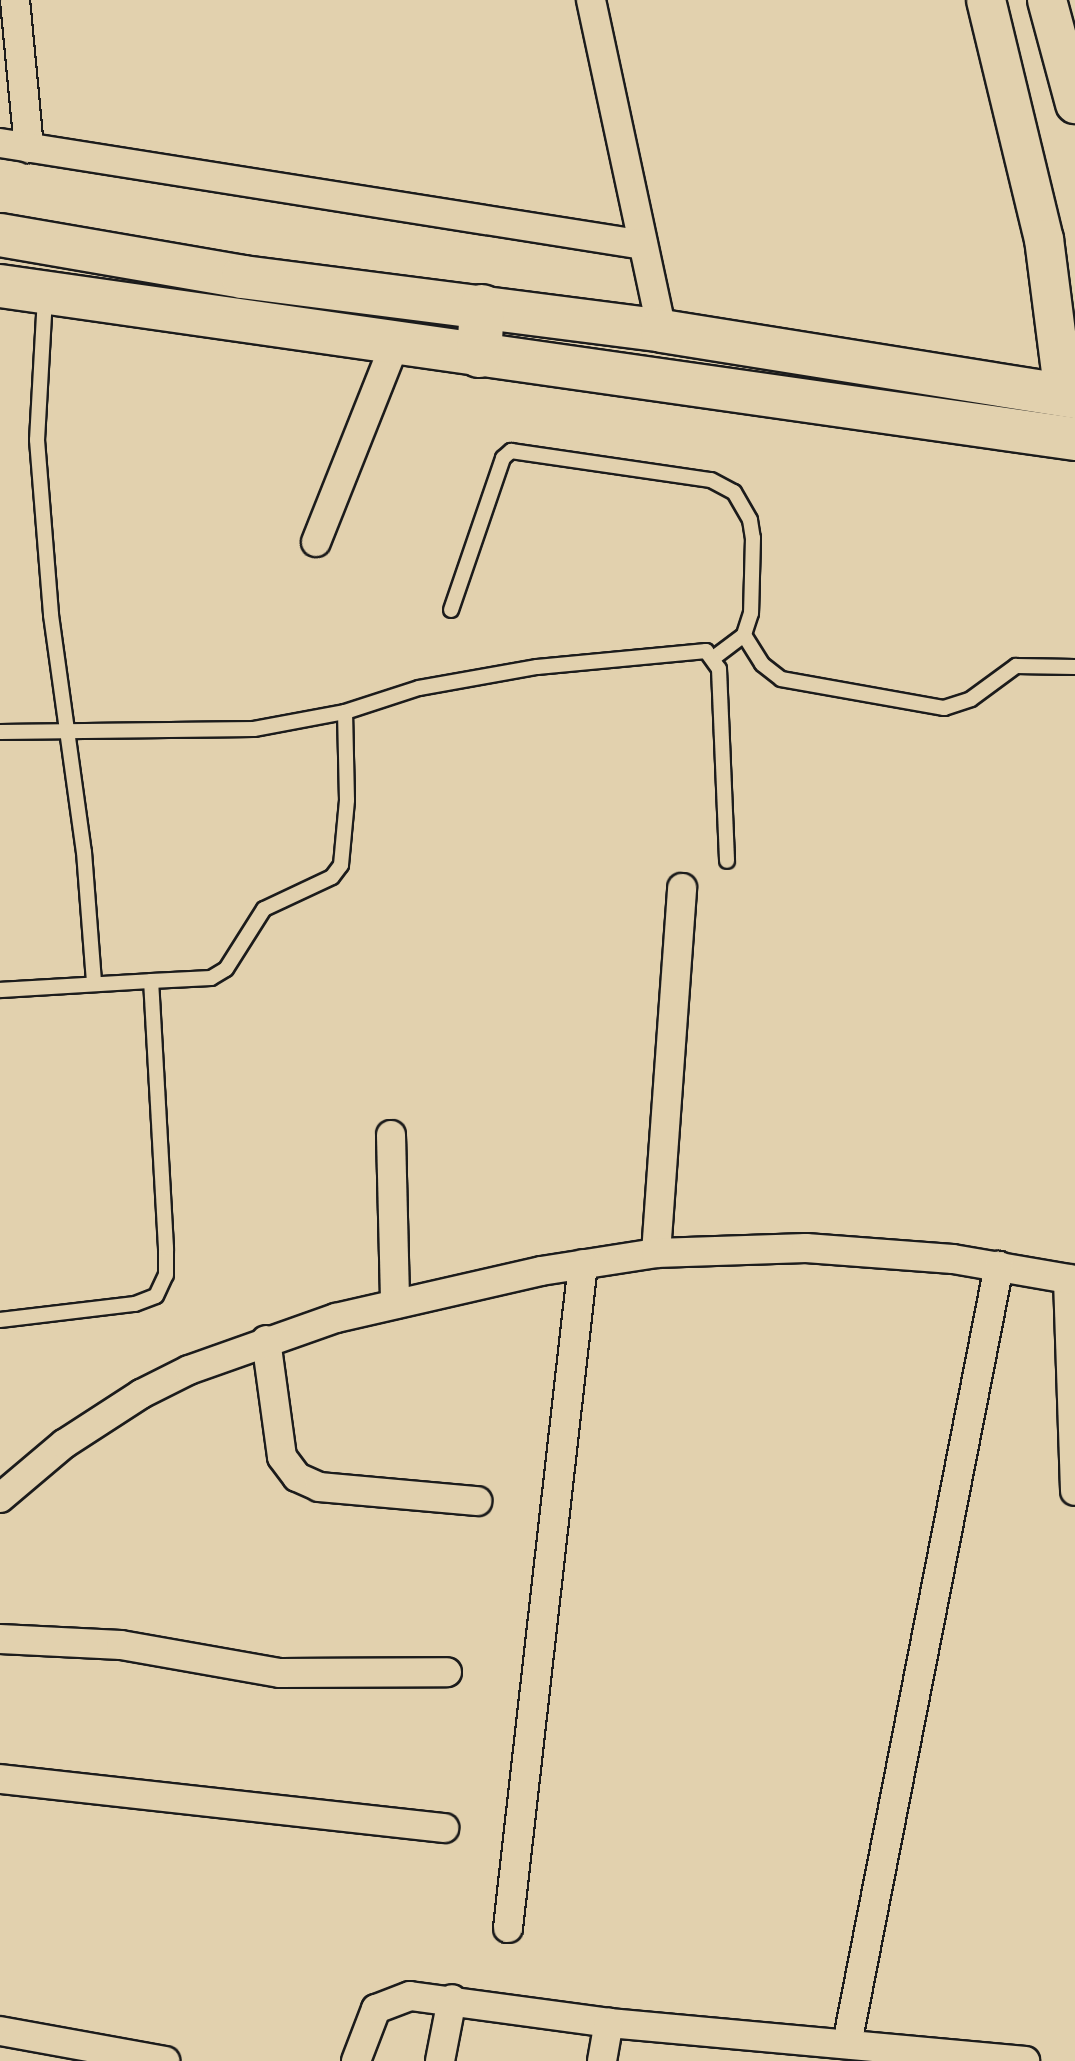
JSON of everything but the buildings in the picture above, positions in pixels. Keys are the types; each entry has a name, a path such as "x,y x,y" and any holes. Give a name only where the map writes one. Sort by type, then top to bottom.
{"highway":[{"path":"479,355 482,307"}],"main road":[{"path":"0,235 243,277 662,331 1070,396"},
{"path":"0,286 1075,439"}],"street":[{"path":"15,0 29,148"},
{"path":"591,0 662,331"},
{"path":"986,0 1044,239 1070,396"},
{"path":"1047,0 1075,104"},
{"path":"0,143 643,245"},
{"path":"316,542 395,343"},
{"path":"656,1253 682,888"},
{"path":"391,1135 395,1304"},
{"path":"0,1498 64,1444 141,1394 266,1340 395,1304 583,1264 656,1253 806,1248 999,1266 1073,1277 1075,1491"},
{"path":"508,1928 583,1264"},
{"path":"847,2044 999,1266"},
{"path":"266,1340 282,1457 297,1477 319,1487 477,1501"},
{"path":"0,1639 121,1645 280,1673 447,1672"},
{"path":"0,1779 444,1828"},
{"path":"356,2061 365,2028 376,2009 392,1999 452,1999 609,2023 1037,2061"},
{"path":"440,2061 452,1999"},
{"path":"602,2061 609,2023"},
{"path":"0,2031 165,2061"}],"lane":[{"path":"45,292 37,440 51,615 94,981"},
{"path":"451,610 503,458 523,450 711,480 734,492 750,520 753,538 751,613 744,635 714,658"},
{"path":"744,635 762,664 781,679 944,708 971,699 1016,666 1075,667"},
{"path":"0,732 254,729 345,712 419,688 537,667 688,649 714,658 719,669 727,861"},
{"path":"0,990 94,981 197,981 219,973 264,909 332,877 341,865 347,800 345,712"},
{"path":"0,1320 135,1304 156,1296 166,1275 151,981"}]}
